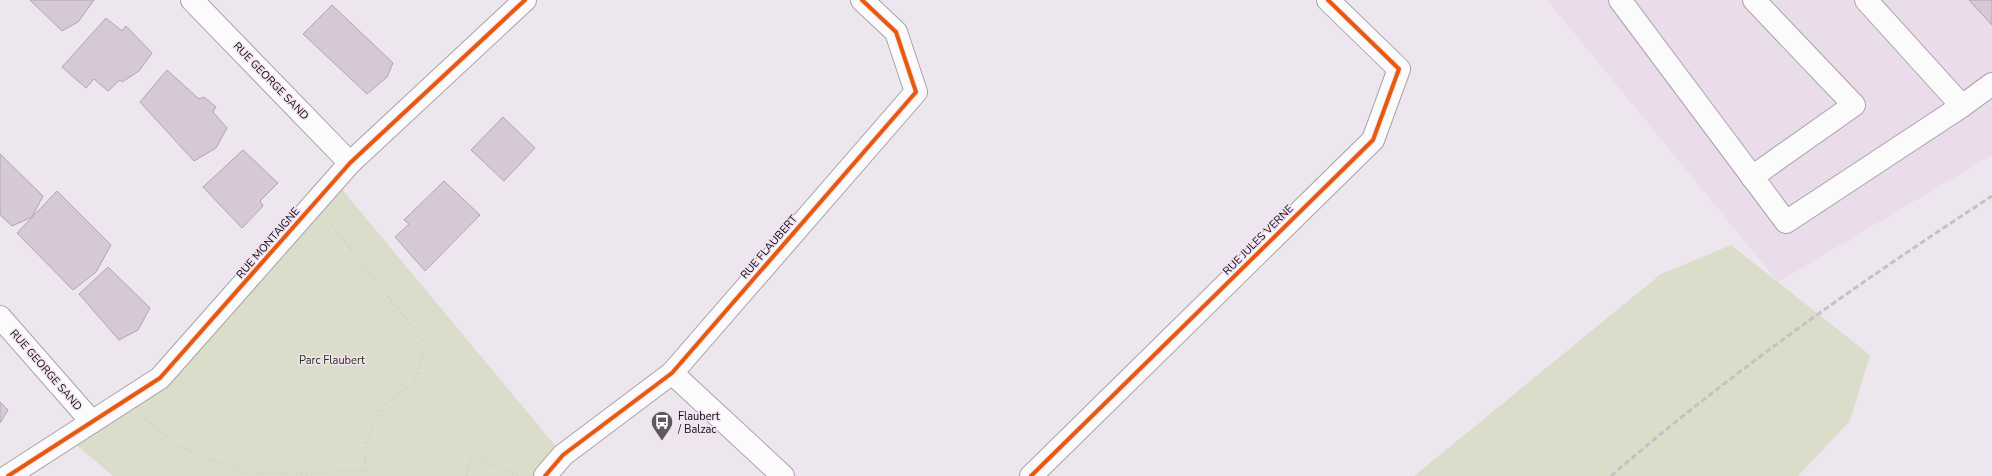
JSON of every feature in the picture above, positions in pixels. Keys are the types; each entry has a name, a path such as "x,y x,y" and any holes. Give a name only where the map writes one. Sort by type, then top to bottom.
{"street":[{"name":"RUE GEORGE SAND","path":"192,0 350,163"},
{"name":"RUE MONTAIGNE","path":"8,476 160,378 350,163 525,0"},
{"name":"RUE FLAUBERT","path":"545,476 563,455 672,373 916,92 896,32 862,0"},
{"name":"RUE JULES VERNE","path":"1031,476 1373,140 1400,69 1328,0"},
{"path":"1620,0 1786,222 1962,106 1992,84"},
{"path":"1752,177 1854,104 1754,0"},
{"path":"1866,0 1962,106"},
{"name":"RUE GEORGE SAND","path":"0,318 92,422"},
{"path":"672,373 783,476"}],"path":[{"path":"315,203 425,344 415,381 382,406 366,441 365,470 369,476"},
{"path":"124,401 177,446 245,473 307,474 365,470"},
{"path":"467,476 471,456 520,476"}],"shaded area":[{"path":"1547,0 1992,0 1992,155 1778,282"}],"green space":[{"name":"Parc Flaubert","path":"335,181 563,455 545,476 113,476 68,438 160,378"},
{"path":"1731,245 1870,355 1850,421 1798,476 1414,476 1661,274"}],"building":[{"path":"30,0 94,0 78,22 62,31"},
{"path":"1969,0 1992,0 1992,25"},
{"path":"332,5 393,63 387,77 367,94 303,34"},
{"path":"106,18 122,31 126,26 152,53 139,71 122,82 120,80 108,91 94,79 86,88 62,67"},
{"path":"167,70 199,99 204,97 216,107 213,112 227,128 216,148 194,161 140,102"},
{"path":"503,117 535,148 504,181 471,150"},
{"path":"243,150 278,183 260,201 263,206 242,228 203,187"},
{"path":"0,154 43,196 32,217 12,226 0,215"},
{"path":"444,181 480,215 425,271 395,237 409,224 404,220"},
{"path":"57,191 111,245 96,272 73,290 17,233"},
{"path":"108,267 150,308 138,330 119,340 79,294"},
{"path":"0,402 8,410 0,423"}],"railway":[{"path":"1611,476 1656,438 1749,365 1845,295 1992,196"}],"cycle path":[{"path":"8,476 160,378 350,163 525,0"},
{"path":"545,476 563,455 672,373 916,92 896,32 862,0"},
{"path":"1031,476 1373,140 1399,69 1328,0"}],"place":[{"name":"Flaubert / Balzac","path":"662,442"}]}
